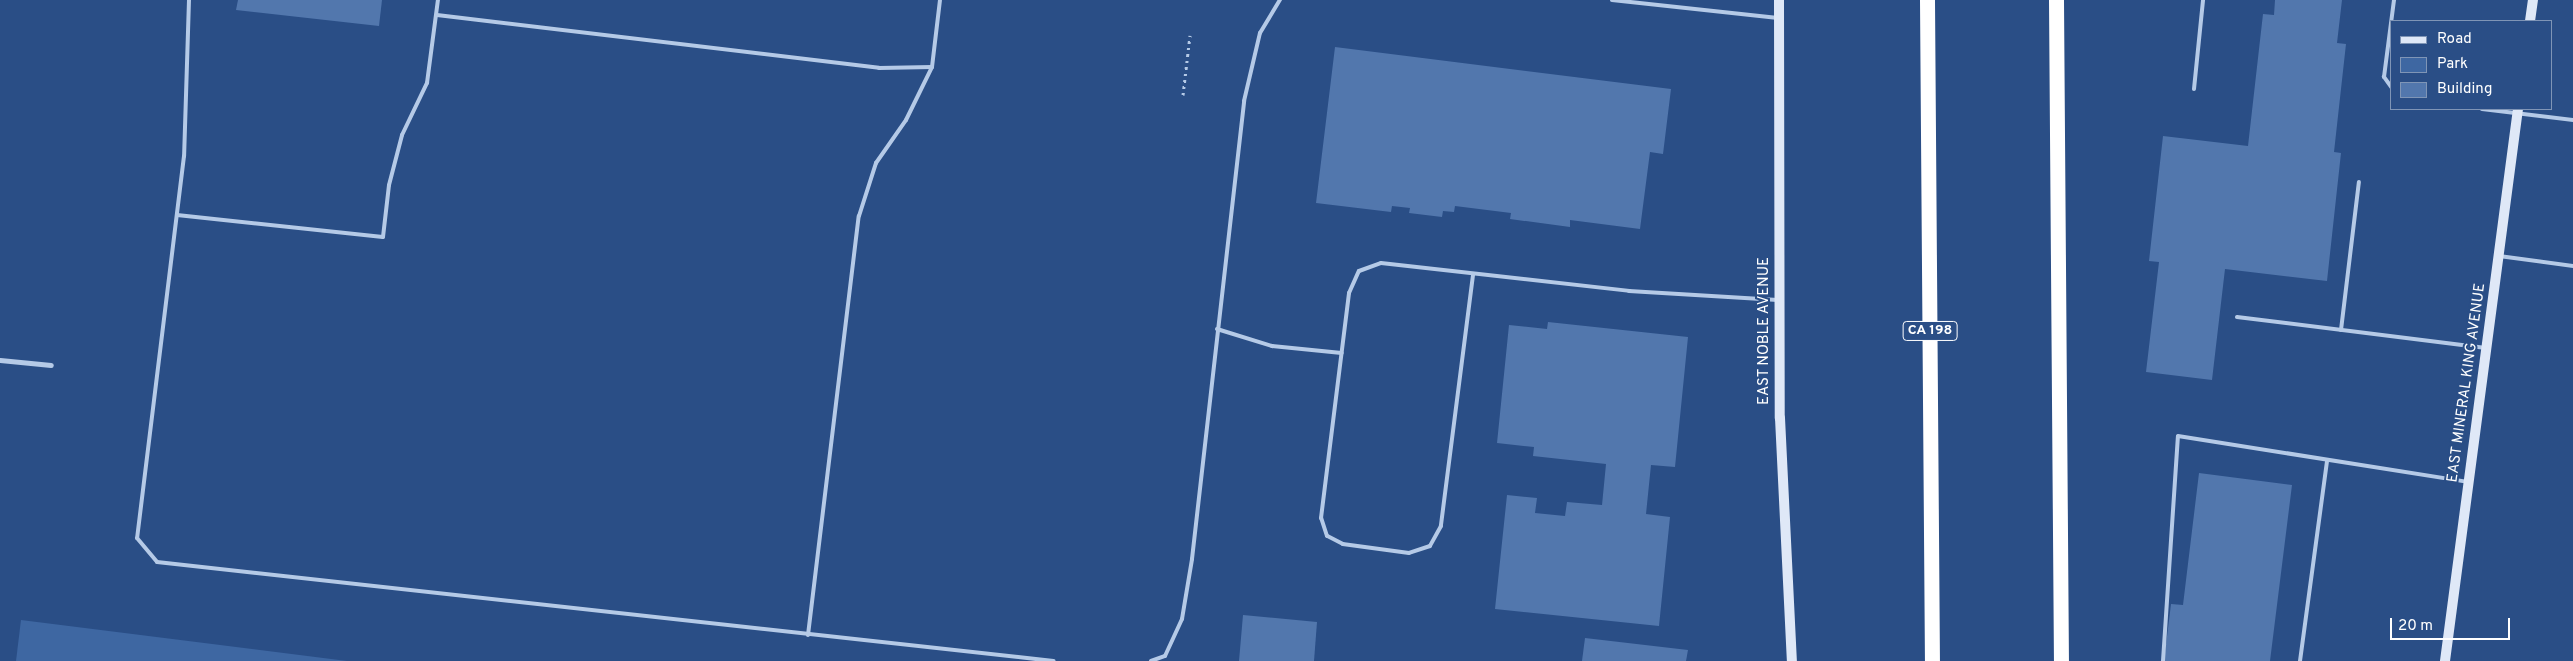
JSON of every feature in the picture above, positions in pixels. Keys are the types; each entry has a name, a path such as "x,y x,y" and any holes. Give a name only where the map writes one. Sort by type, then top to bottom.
{"highway":[{"name":"CA 198","path":"1927,0 1932,661"},
{"path":"2056,0 2061,661"}],"street":[{"name":"EAST NOBLE AVENUE","path":"1779,0 1780,418 1792,661"},
{"path":"2530,20 2533,0"},
{"name":"EAST MINERAL KING AVENUE","path":"2445,661 2517,111"},
{"path":"0,360 51,365"}],"lane":[{"path":"189,0 184,156 137,538 157,562 1054,661"},
{"path":"177,215 383,237 389,185 402,135 428,83 438,0"},
{"path":"808,635 859,216 876,163 906,120 932,67 940,0"},
{"path":"1151,661 1165,656 1182,619 1192,558 1244,101 1260,33 1280,0"},
{"path":"1612,0 1779,18"},
{"path":"2194,89 2203,0"},
{"path":"2391,20 2394,0"},
{"path":"436,15 879,68 932,67"},
{"path":"2390,31 2384,77 2390,85"},
{"path":"2500,110 2573,120"},
{"path":"2341,330 2359,182"},
{"path":"2499,256 2573,266"},
{"path":"1473,275 1441,526 1430,546 1409,553 1343,544 1327,536 1321,518 1349,293 1359,271 1380,263 1473,275 1629,291 1780,300"},
{"path":"2237,317 2486,348"},
{"path":"1217,329 1272,346 1342,354"},
{"path":"2163,661 2178,436 2468,482"},
{"path":"2300,661 2327,461"}],"path":[{"path":"1183,95 1190,35"}],"green space":[{"path":"21,620 347,661 16,661"}],"building":[{"path":"238,0 382,0 379,26 236,10"},
{"path":"2275,0 2342,0 2337,43 2346,44 2334,152 2341,153 2327,281 2225,269 2212,380 2146,372 2159,262 2149,261 2163,136 2248,146 2263,14 2274,15"},
{"path":"1335,47 1671,89 1663,154 1650,152 1640,229 1570,220 1570,227 1510,219 1511,213 1455,206 1454,212 1443,211 1442,217 1409,213 1410,208 1392,206 1391,212 1316,203"},
{"path":"1548,322 1688,337 1675,467 1651,465 1646,514 1670,517 1659,626 1495,609 1507,495 1537,498 1535,513 1565,516 1567,502 1602,505 1606,464 1533,456 1534,447 1497,443 1509,325 1547,329"},
{"path":"2199,473 2292,485 2270,661 2164,661 2171,604 2183,605"},
{"path":"1243,615 1317,622 1314,661 1239,661"},
{"path":"1585,638 1688,650 1686,661 1582,661"}]}
